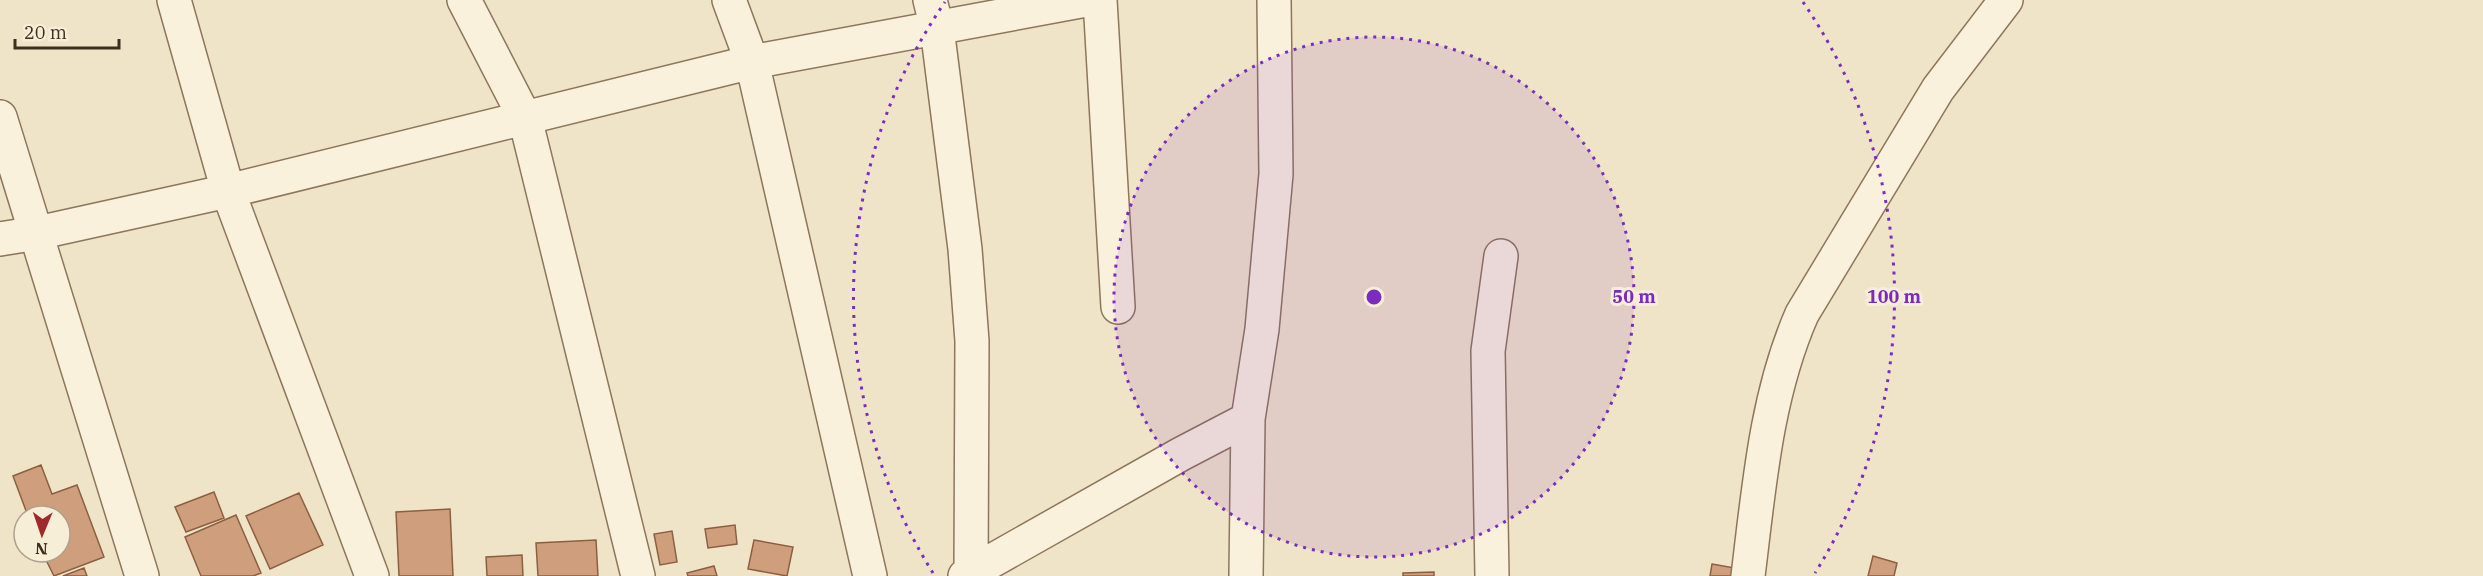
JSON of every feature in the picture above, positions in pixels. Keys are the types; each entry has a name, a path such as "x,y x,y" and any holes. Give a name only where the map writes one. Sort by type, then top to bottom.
{"street":[{"path":"174,0 228,191 372,576"},
{"path":"464,0 525,118 638,576"},
{"path":"729,0 752,62 870,576"},
{"path":"0,239 38,233 228,191 752,62 933,14 1086,0"},
{"path":"1100,0 1118,307"},
{"path":"1246,576 1248,419 1262,329 1276,174 1274,0"},
{"path":"1748,576 1774,392 1789,343 1802,314 1938,89 2006,0"},
{"path":"933,14 965,249 972,341 969,575"},
{"path":"0,117 38,233 142,576"},
{"path":"1492,576 1488,351 1501,256"},
{"path":"969,575 1181,454 1248,419"}],"building":[{"path":"41,465 52,494 77,485 104,557 54,576 48,564 72,564 72,504 24,504 13,476"},
{"path":"214,492 224,518 186,532 175,507"},
{"path":"299,493 323,545 270,569 246,516"},
{"path":"450,509 453,576 399,576 396,512"},
{"path":"236,515 261,573 253,576 201,576 185,537"},
{"path":"735,525 737,544 708,548 705,529"},
{"path":"672,531 677,562 660,565 654,534"},
{"path":"596,540 598,576 538,576 536,543"},
{"path":"754,540 793,547 787,576 748,569"},
{"path":"522,555 523,576 487,576 486,557"},
{"path":"1873,556 1897,563 1894,576 1868,576"},
{"path":"1712,564 1735,568 1734,576 1710,576"},
{"path":"714,566 717,576 688,576 687,573"},
{"path":"84,568 87,576 63,576"},
{"path":"1434,572 1434,576 1403,576 1403,573"}]}
